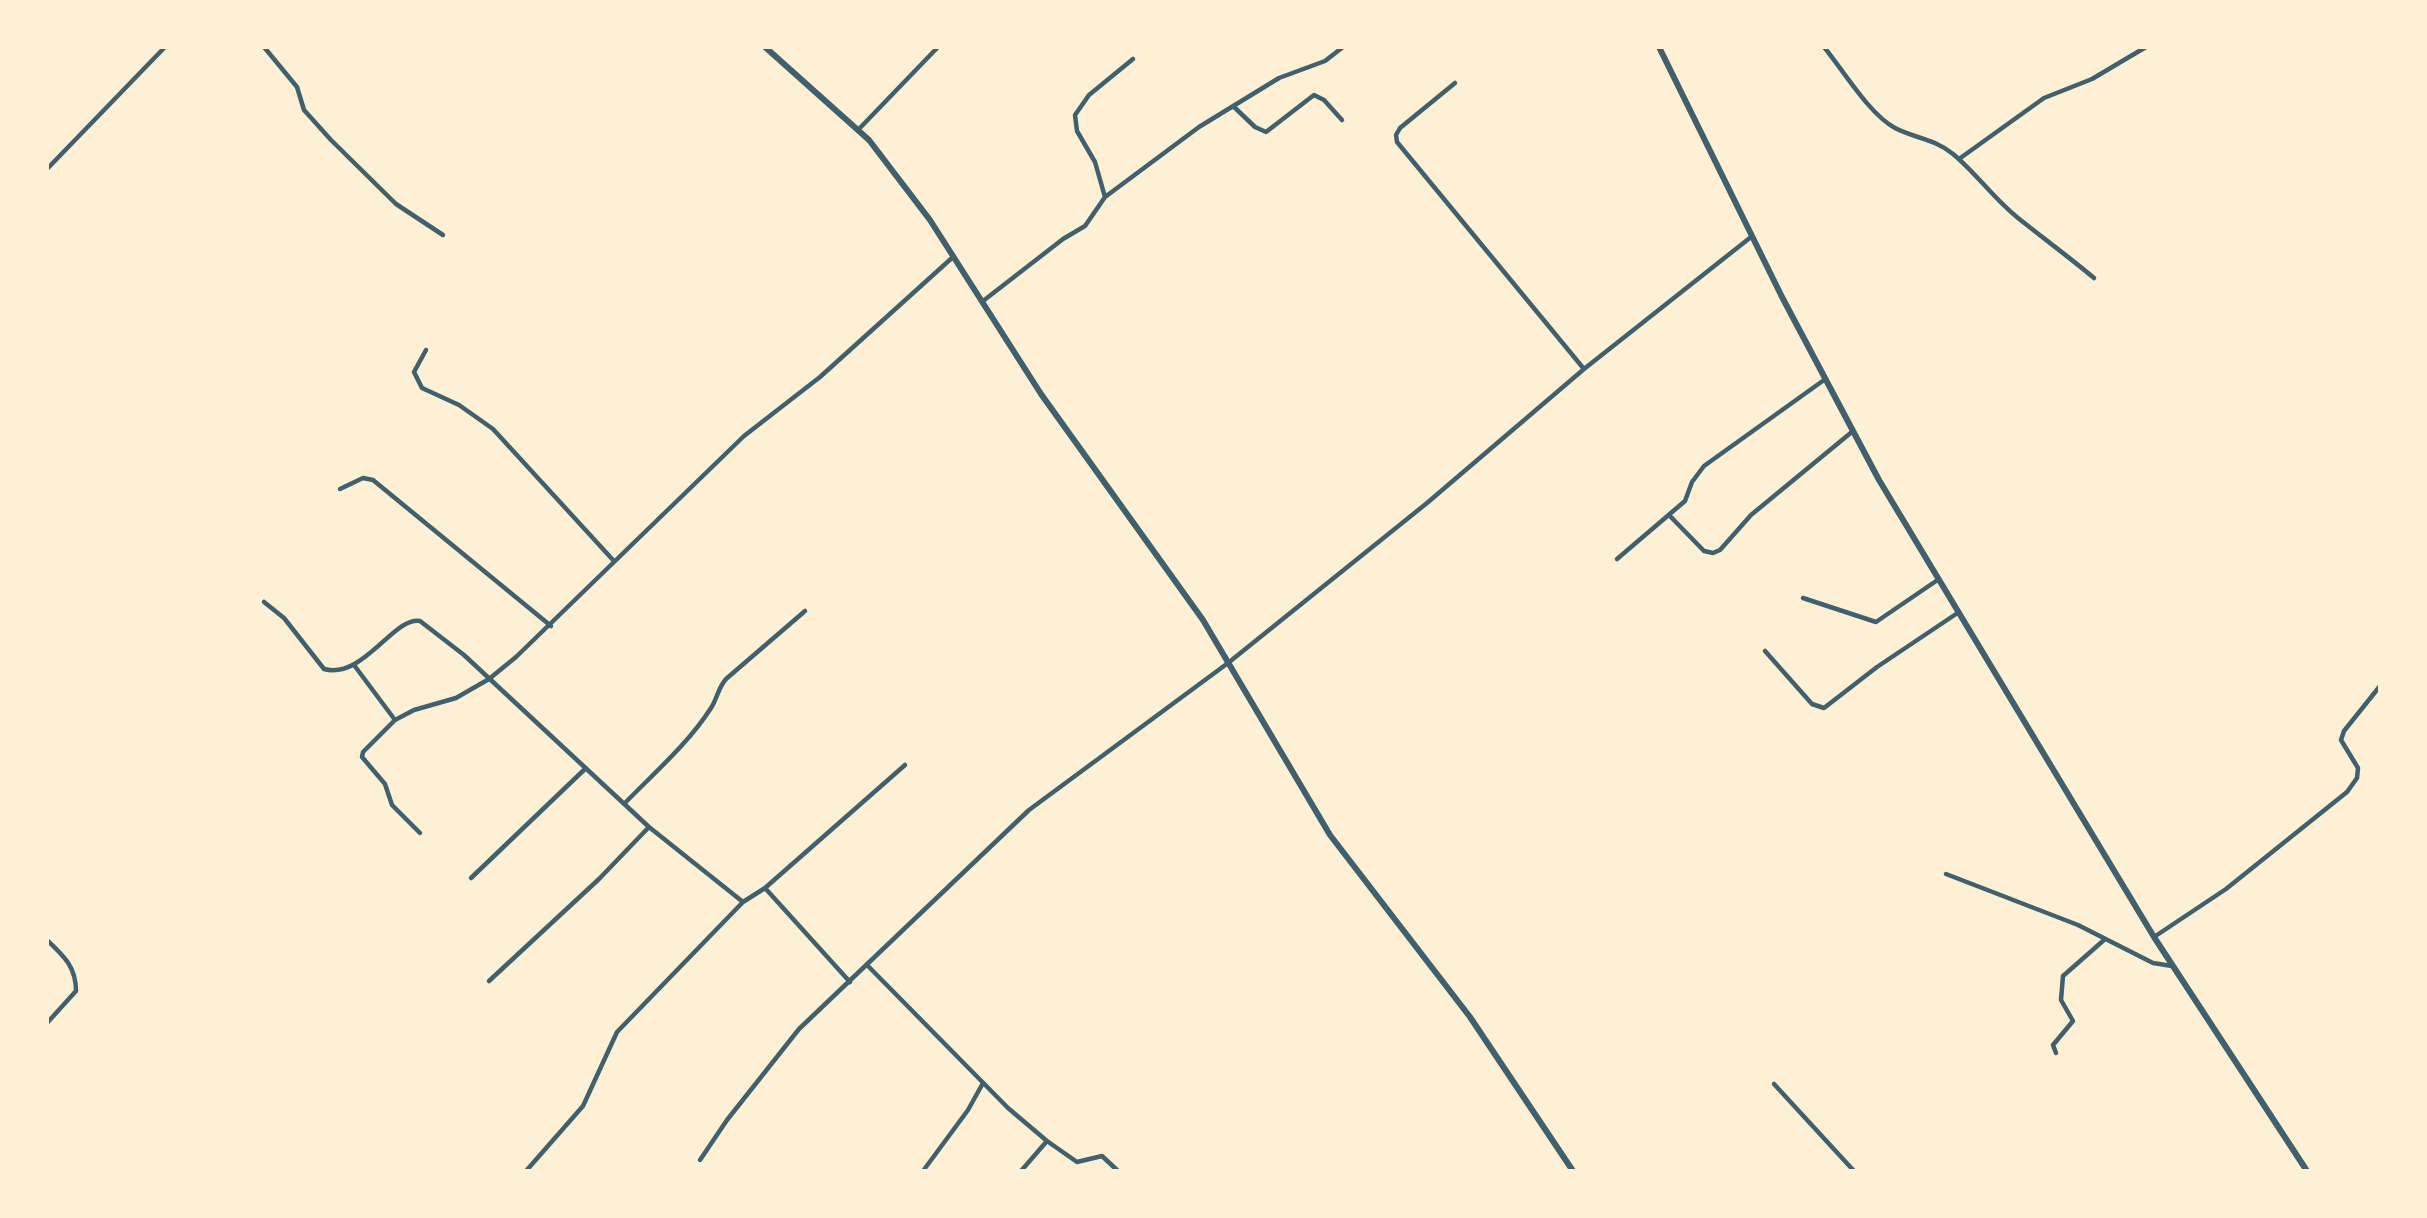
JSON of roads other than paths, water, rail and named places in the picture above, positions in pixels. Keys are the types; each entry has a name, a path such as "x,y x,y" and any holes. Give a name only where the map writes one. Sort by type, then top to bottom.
{"street":[{"path":"47,169 165,47"},
{"path":"264,47 297,88 304,110 331,140 396,204 443,235"},
{"path":"765,47 858,130 896,174 954,256 1041,394 1190,602 1330,835 1470,1017 1573,1171"},
{"path":"858,130 938,47"},
{"path":"983,301 1063,239 1085,226 1105,197 1233,106 1279,78 1325,61 1343,47"},
{"path":"1659,47 1751,237 1853,431 2154,937 2307,1171"},
{"path":"1824,47 1880,117 1895,128 1936,142 1959,159 2017,217 2041,232 2094,278"},
{"path":"1959,159 2044,98 2092,79 2146,47"},
{"path":"1105,197 1095,162 1077,131 1075,115 1089,95 1133,59"},
{"path":"1455,83 1400,128 1396,135 1397,142 1584,369"},
{"path":"1233,106 1255,127 1266,132 1314,95 1324,100 1342,120"},
{"path":"700,1160 727,1120 799,1029 1030,810 1228,663 1427,503 1584,369 1751,237"},
{"path":"420,833 392,805 384,785 362,757 395,720 414,710 456,698 489,679 551,626 613,560 744,436 820,377 954,256"},
{"path":"426,350 414,372 422,388 459,405 493,429 613,560"},
{"path":"1617,559 1685,501 1692,482 1704,466 1824,380"},
{"path":"1669,515 1704,551 1713,553 1720,550 1751,514 1853,431"},
{"path":"340,489 363,478 373,480 551,626"},
{"path":"1803,598 1876,622 1939,579"},
{"path":"264,603 284,618 324,669 345,670 414,620 437,631 649,827 743,902"},
{"path":"624,804 704,717 726,679 805,611"},
{"path":"1766,651 1812,704 1824,709 1877,667 1959,612"},
{"path":"354,665 395,720"},
{"path":"2154,937 2226,889 2347,792 2357,778 2358,768 2341,740 2344,731 2380,686"},
{"path":"526,1171 583,1106 617,1031 743,902 765,887 905,765"},
{"path":"471,878 586,768"},
{"path":"489,981 599,880 649,827"},
{"path":"1946,874 2078,925 2153,963 2173,966"},
{"path":"765,887 850,982"},
{"path":"47,940 70,963 76,978 76,991 47,1023"},
{"path":"2056,1053 2053,1045 2073,1021 2061,1000 2063,976 2104,940"},
{"path":"868,965 982,1083 1047,1141 1077,1161 1102,1156 1118,1171"},
{"path":"923,1171 968,1110 982,1083"},
{"path":"1774,1084 1854,1171"},
{"path":"1021,1171 1047,1141"}]}
